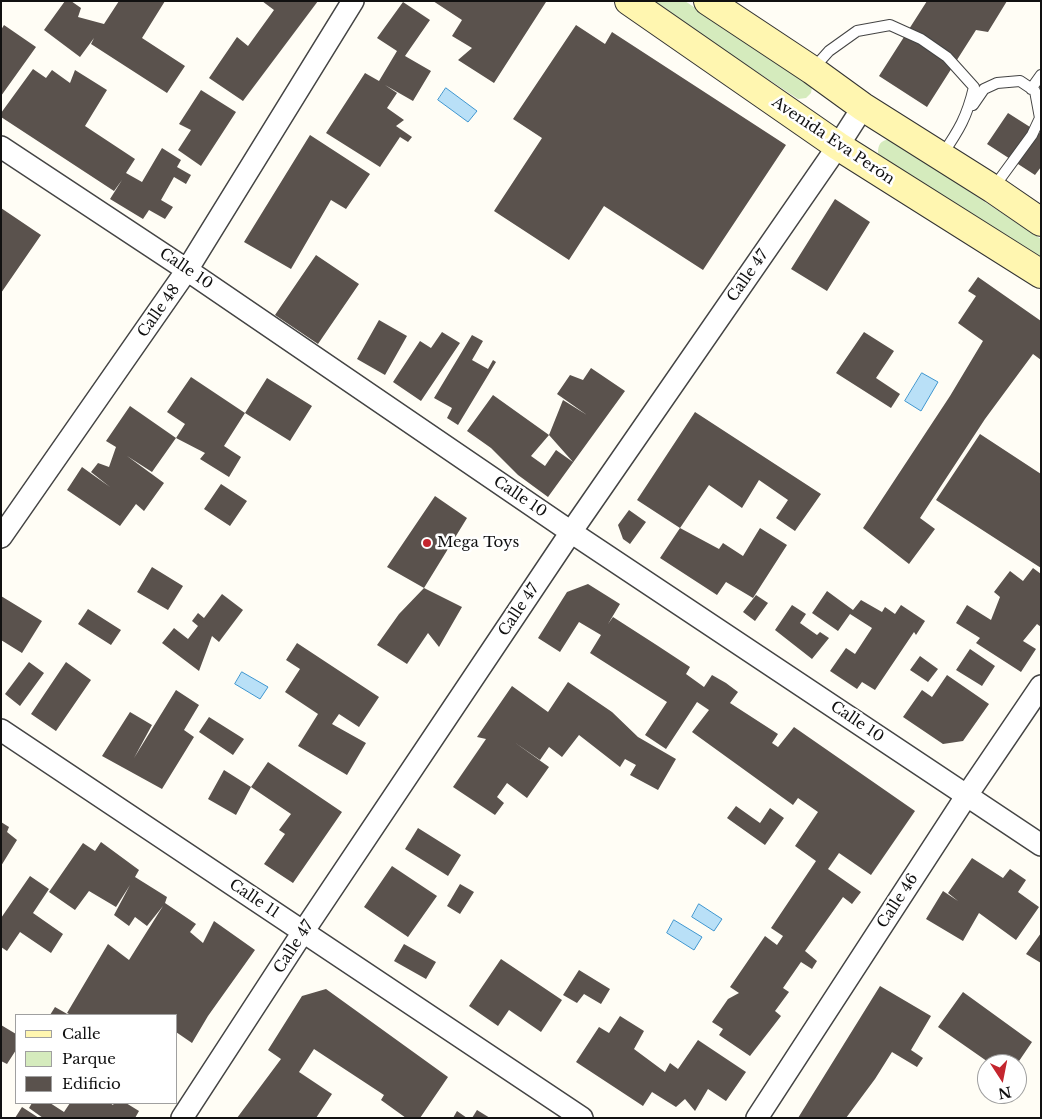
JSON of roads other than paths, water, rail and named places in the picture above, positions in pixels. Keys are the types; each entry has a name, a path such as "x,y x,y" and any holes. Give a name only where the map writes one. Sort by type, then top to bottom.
{"main road":[{"name":"Avenida Eva Perón","path":"629,1 838,146 1041,274"},
{"path":"722,5 863,107 942,156 1041,222"}],"street":[{"name":"Calle 48","path":"1,537 188,270 353,1"},
{"name":"Calle 47","path":"182,1118 303,932 571,532 863,107"},
{"name":"Calle 10","path":"1,147 188,270 571,532 1041,845"},
{"name":"Calle 46","path":"757,1118 967,795 1041,686"},
{"name":"Calle 11","path":"1,730 582,1118"}],"lane":[{"path":"812,70 829,51 857,31 890,25 921,39 948,58 974,87 969,109 961,128 942,156"},
{"path":"1032,88 1041,75"},
{"path":"969,109 984,89 996,83 1020,81 1036,92 1040,118 1032,136 992,189"}],"water":[{"path":"446,88 477,111 468,122 438,100"},
{"path":"922,373 938,382 921,411 905,401"},
{"path":"242,672 268,687 260,699 235,684"},
{"path":"699,904 722,919 714,931 692,917"},
{"path":"674,920 702,937 694,950 667,933"}],"place":[{"name":"Mega Toys","path":"427,543"}]}
